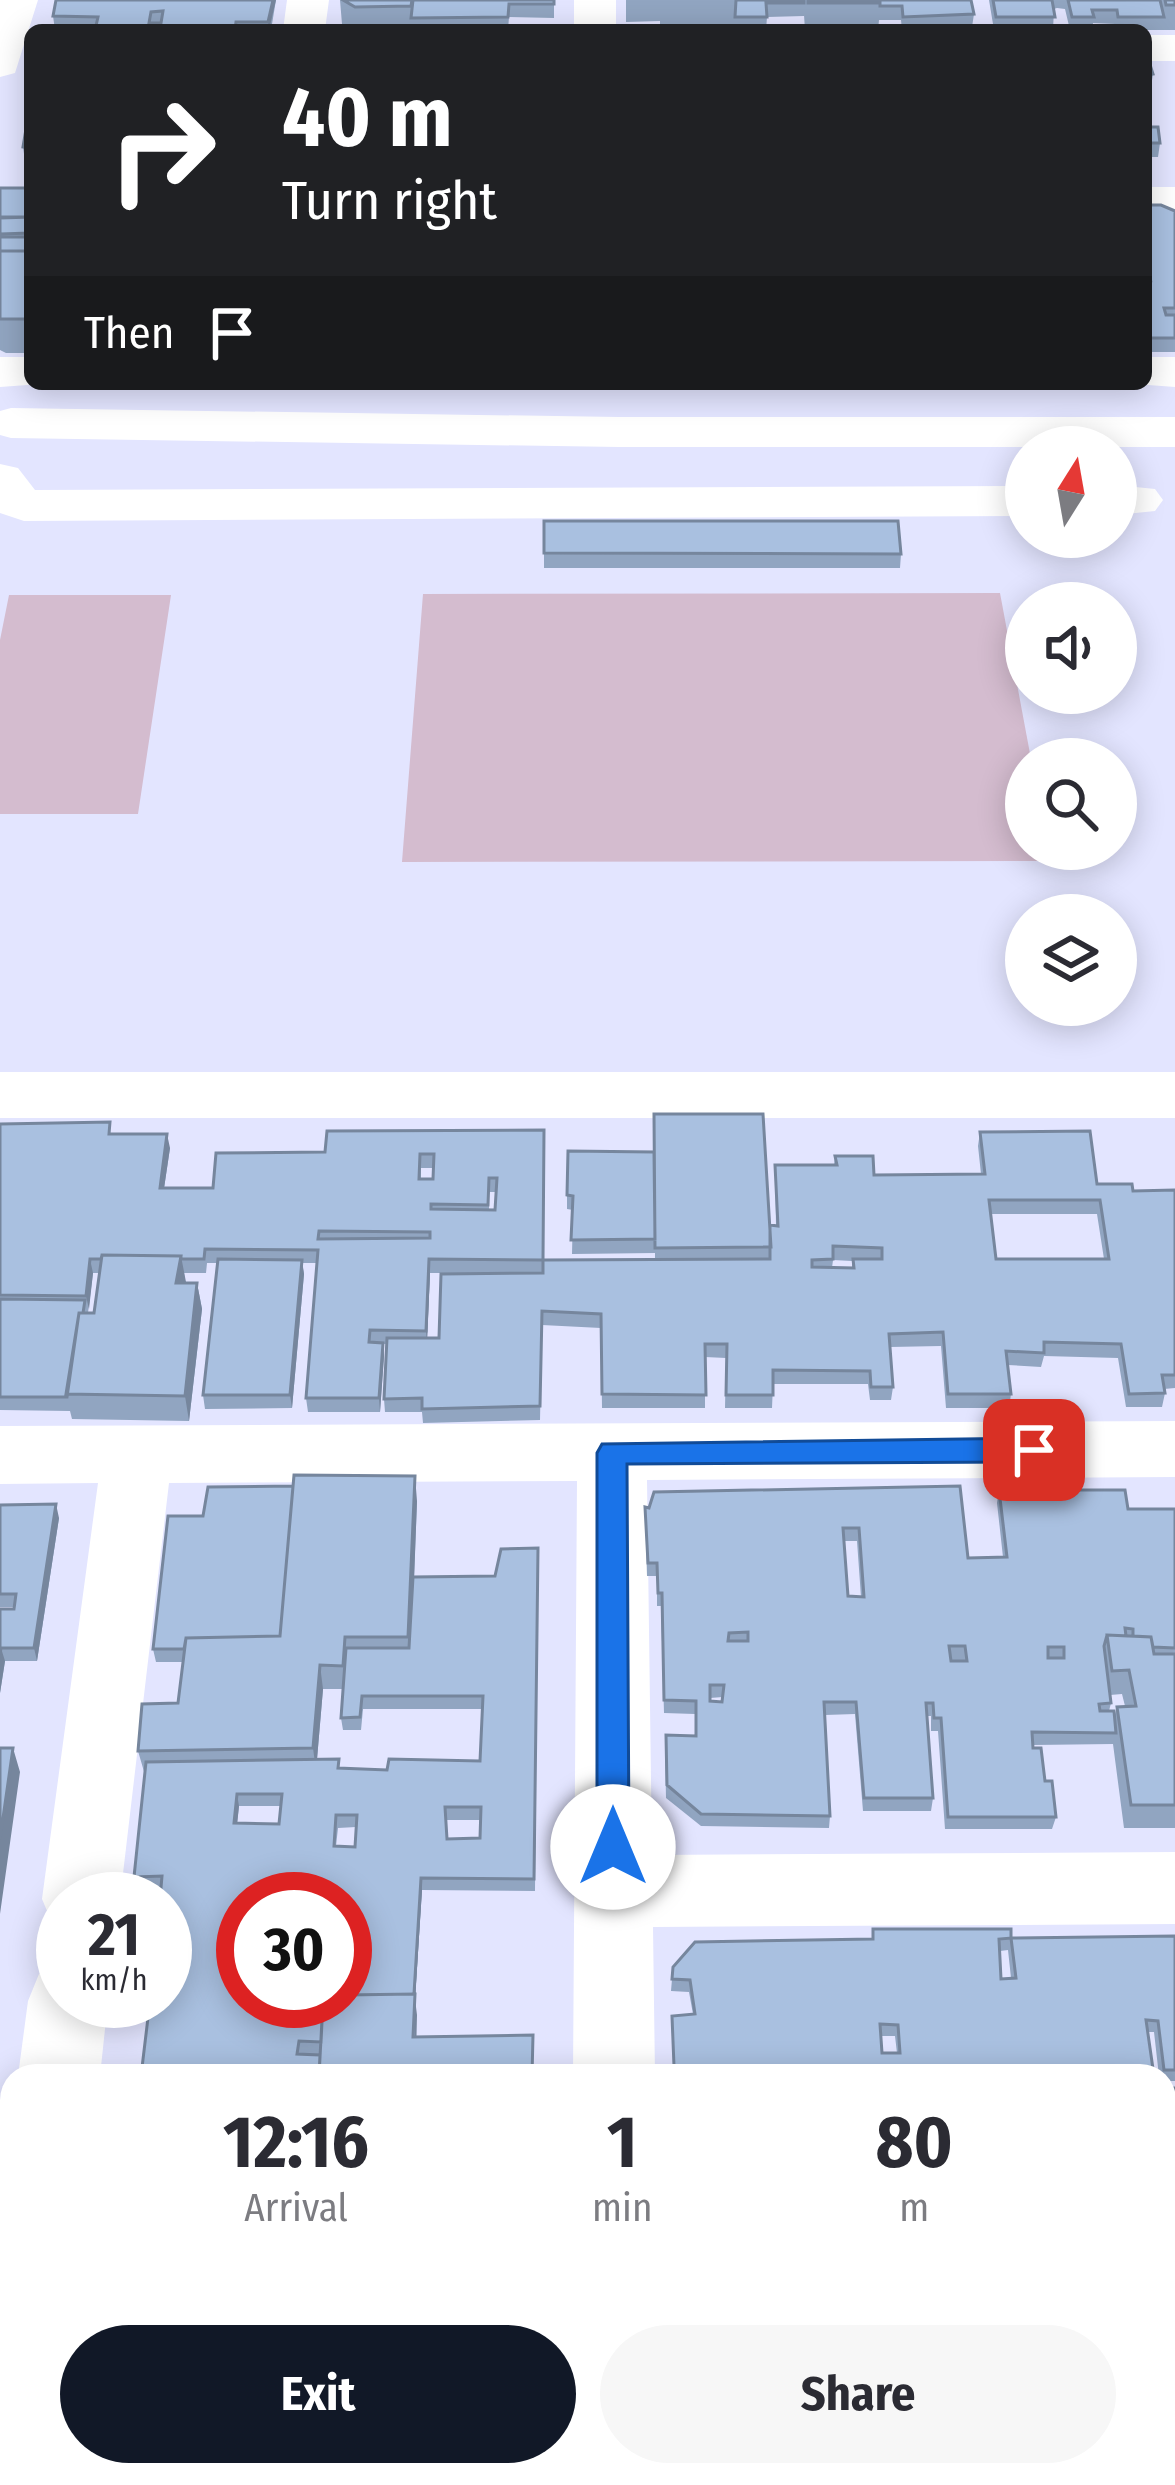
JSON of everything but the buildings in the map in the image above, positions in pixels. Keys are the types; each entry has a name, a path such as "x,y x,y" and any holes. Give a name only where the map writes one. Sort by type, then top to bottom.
{"street":[{"path":"0,64 17,0"},
{"path":"17,372 5,445 615,408 1175,432"},
{"path":"615,408 627,503"},
{"path":"0,479 5,494 24,506 1005,501"},
{"path":"0,1096 1175,1095"},
{"path":"0,1455 1175,1449"},
{"path":"612,1453 614,2064"},
{"path":"84,1872 137,1455"},
{"path":"613,1891 1175,1888"},
{"path":"60,2064 65,2028"}],"shaded area":[{"path":"1000,593 1005,620 1005,714 1023,714 1027,738 1005,738 1005,861 402,862 423,594"},
{"path":"9,595 171,595 138,814 0,814 0,640"}],"route":[{"path":"613,1847 612,1453 1034,1450"}]}
